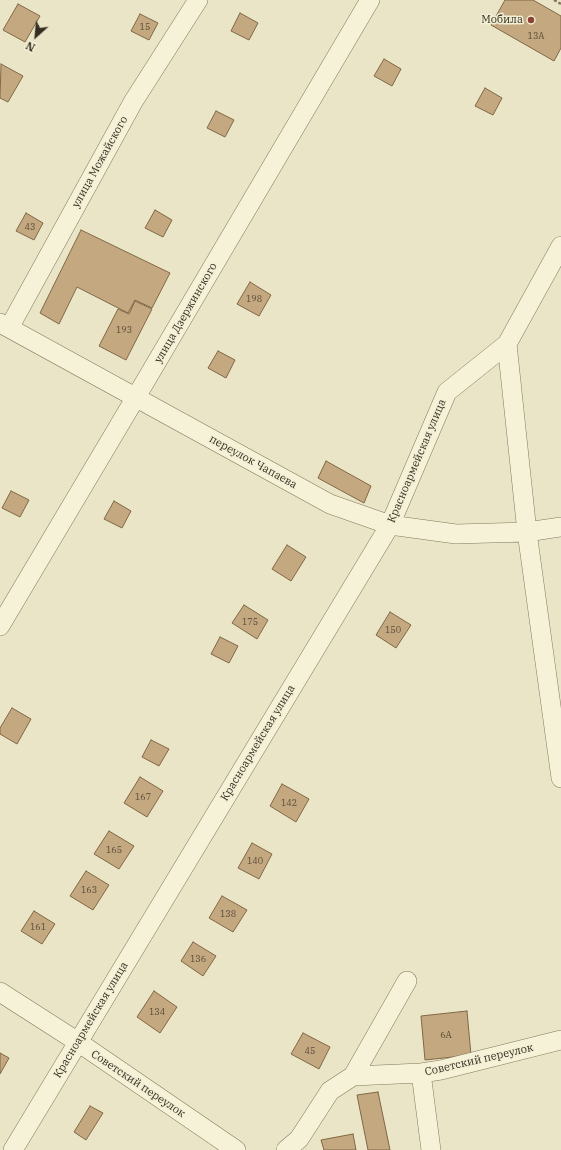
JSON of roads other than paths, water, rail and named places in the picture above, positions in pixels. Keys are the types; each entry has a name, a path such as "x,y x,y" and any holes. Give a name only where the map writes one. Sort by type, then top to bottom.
{"street":[{"name":"улица Можайского","path":"5,325 133,102 198,0"},
{"name":"улица Дзержинского","path":"0,626 370,0"},
{"path":"561,246 507,344 527,532 561,778"},
{"name":"переулок Чапаева","path":"5,325 330,504 390,525 456,534 527,532 561,527"},
{"name":"Красноармейская улица","path":"13,1150 390,525 447,392 507,344"},
{"path":"286,1150 298,1139 330,1091 353,1076 407,981"},
{"name":"Советский переулок","path":"0,992 78,1042 236,1150"},
{"name":"Советский переулок","path":"353,1076 420,1074 561,1040"},
{"path":"420,1074 431,1150"}],"place":[{"name":"Мобила","path":"531,20"}]}
